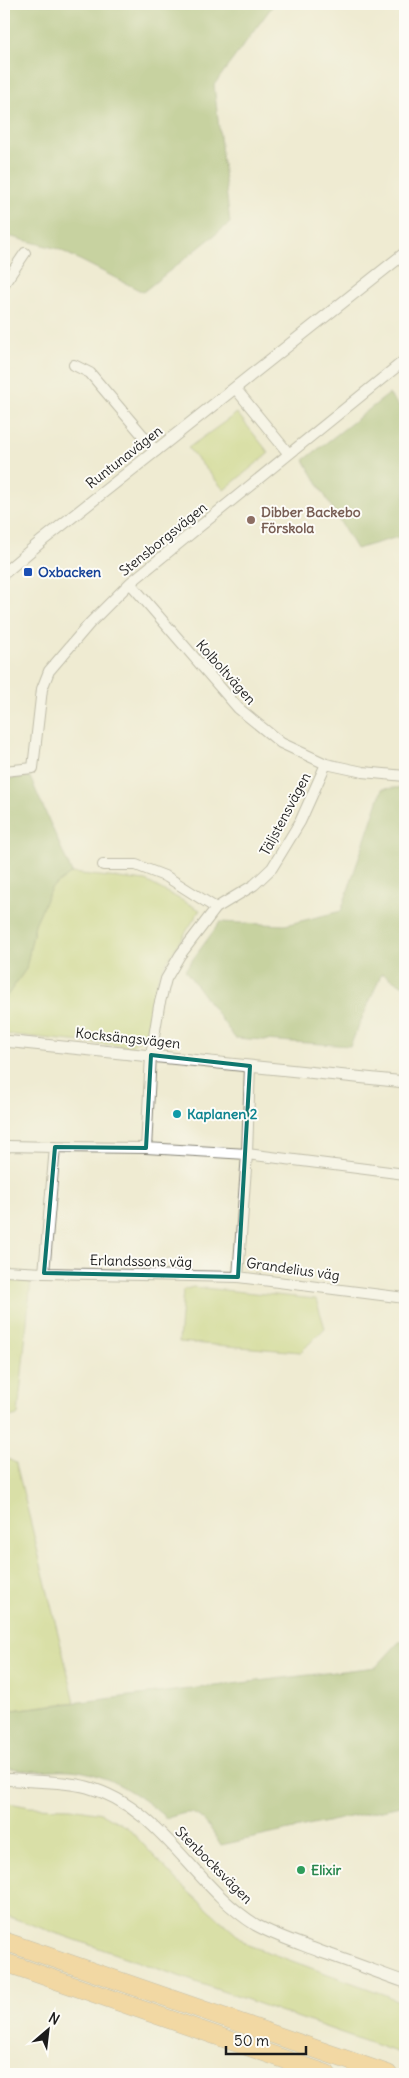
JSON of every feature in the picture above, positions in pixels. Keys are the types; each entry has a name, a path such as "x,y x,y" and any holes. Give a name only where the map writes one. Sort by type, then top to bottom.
{"highway":[{"path":"4,1941 388,2074"},
{"path":"4,1962 327,2074"}],"street":[{"name":"Runtunavägen","path":"4,573 405,252"},
{"path":"4,284 25,253"},
{"name":"Stensborgsvägen","path":"4,771 33,768 42,689 49,671 90,623 130,583 405,360"},
{"path":"74,365 90,373 156,451"},
{"path":"235,388 289,454"},
{"name":"Kolboltvägen","path":"130,583 238,708 281,743 326,764 363,772 405,776"},
{"name":"Täljstensvägen","path":"151,1055 159,1006 166,979 180,955 216,908 254,885 272,868 300,822 326,764"},
{"path":"103,865 136,865 166,877 216,908"},
{"name":"Kocksängsvägen","path":"4,1041 405,1082"},
{"path":"146,1148 151,1055"},
{"name":"Grandelius väg","path":"250,1066 247,1154 238,1277 405,1298"},
{"path":"4,1150 8,1146 54,1146 146,1148 247,1154 405,1174"},
{"path":"44,1273 54,1146"},
{"name":"Erlandssons väg","path":"4,1271 238,1277"},
{"name":"Stenbocksvägen","path":"4,1779 68,1783 87,1787 117,1800 152,1824 228,1903 256,1924 284,1938 405,1982"}],"highlighted area":[{"path":"151,1055 250,1066 238,1277 44,1273 55,1147 146,1148"}],"green space":[{"path":"4,4 274,4 214,85 230,223 143,292 58,249 4,235"},
{"path":"389,394 405,414 405,535 356,549 304,460"},
{"path":"237,413 269,453 224,490 188,448"},
{"path":"30,777 72,873 51,888 35,924 26,969 4,1000 4,779"},
{"path":"405,787 405,987 382,973 350,1046 235,1038 185,970 220,922 285,925 341,911 382,789"},
{"path":"72,873 146,881 200,910 159,974 147,1034 130,1047 4,1034 4,1000 26,969 35,924 51,888"},
{"path":"4,1279 31,1280 18,1415 4,1418"},
{"path":"193,1287 316,1299 325,1328 301,1352 179,1342 183,1290"},
{"path":"4,1457 16,1463 75,1702 4,1711"},
{"path":"405,1641 405,1805 221,1845 207,1824 192,1813 166,1818 133,1793 97,1775 70,1770 31,1771 4,1767 4,1711 376,1667 399,1642"},
{"path":"4,1802 30,1807 71,1808 102,1813 128,1828 180,1884 248,1945 383,1994 405,2004 405,2055 4,1915"}],"place":[{"name":"Dibber Backebo Förskola","path":"251,520"},
{"name":"Oxbacken","path":"28,572"},
{"name":"Kaplanen 2","path":"177,1114"},
{"name":"Elixir","path":"301,1870"}]}
